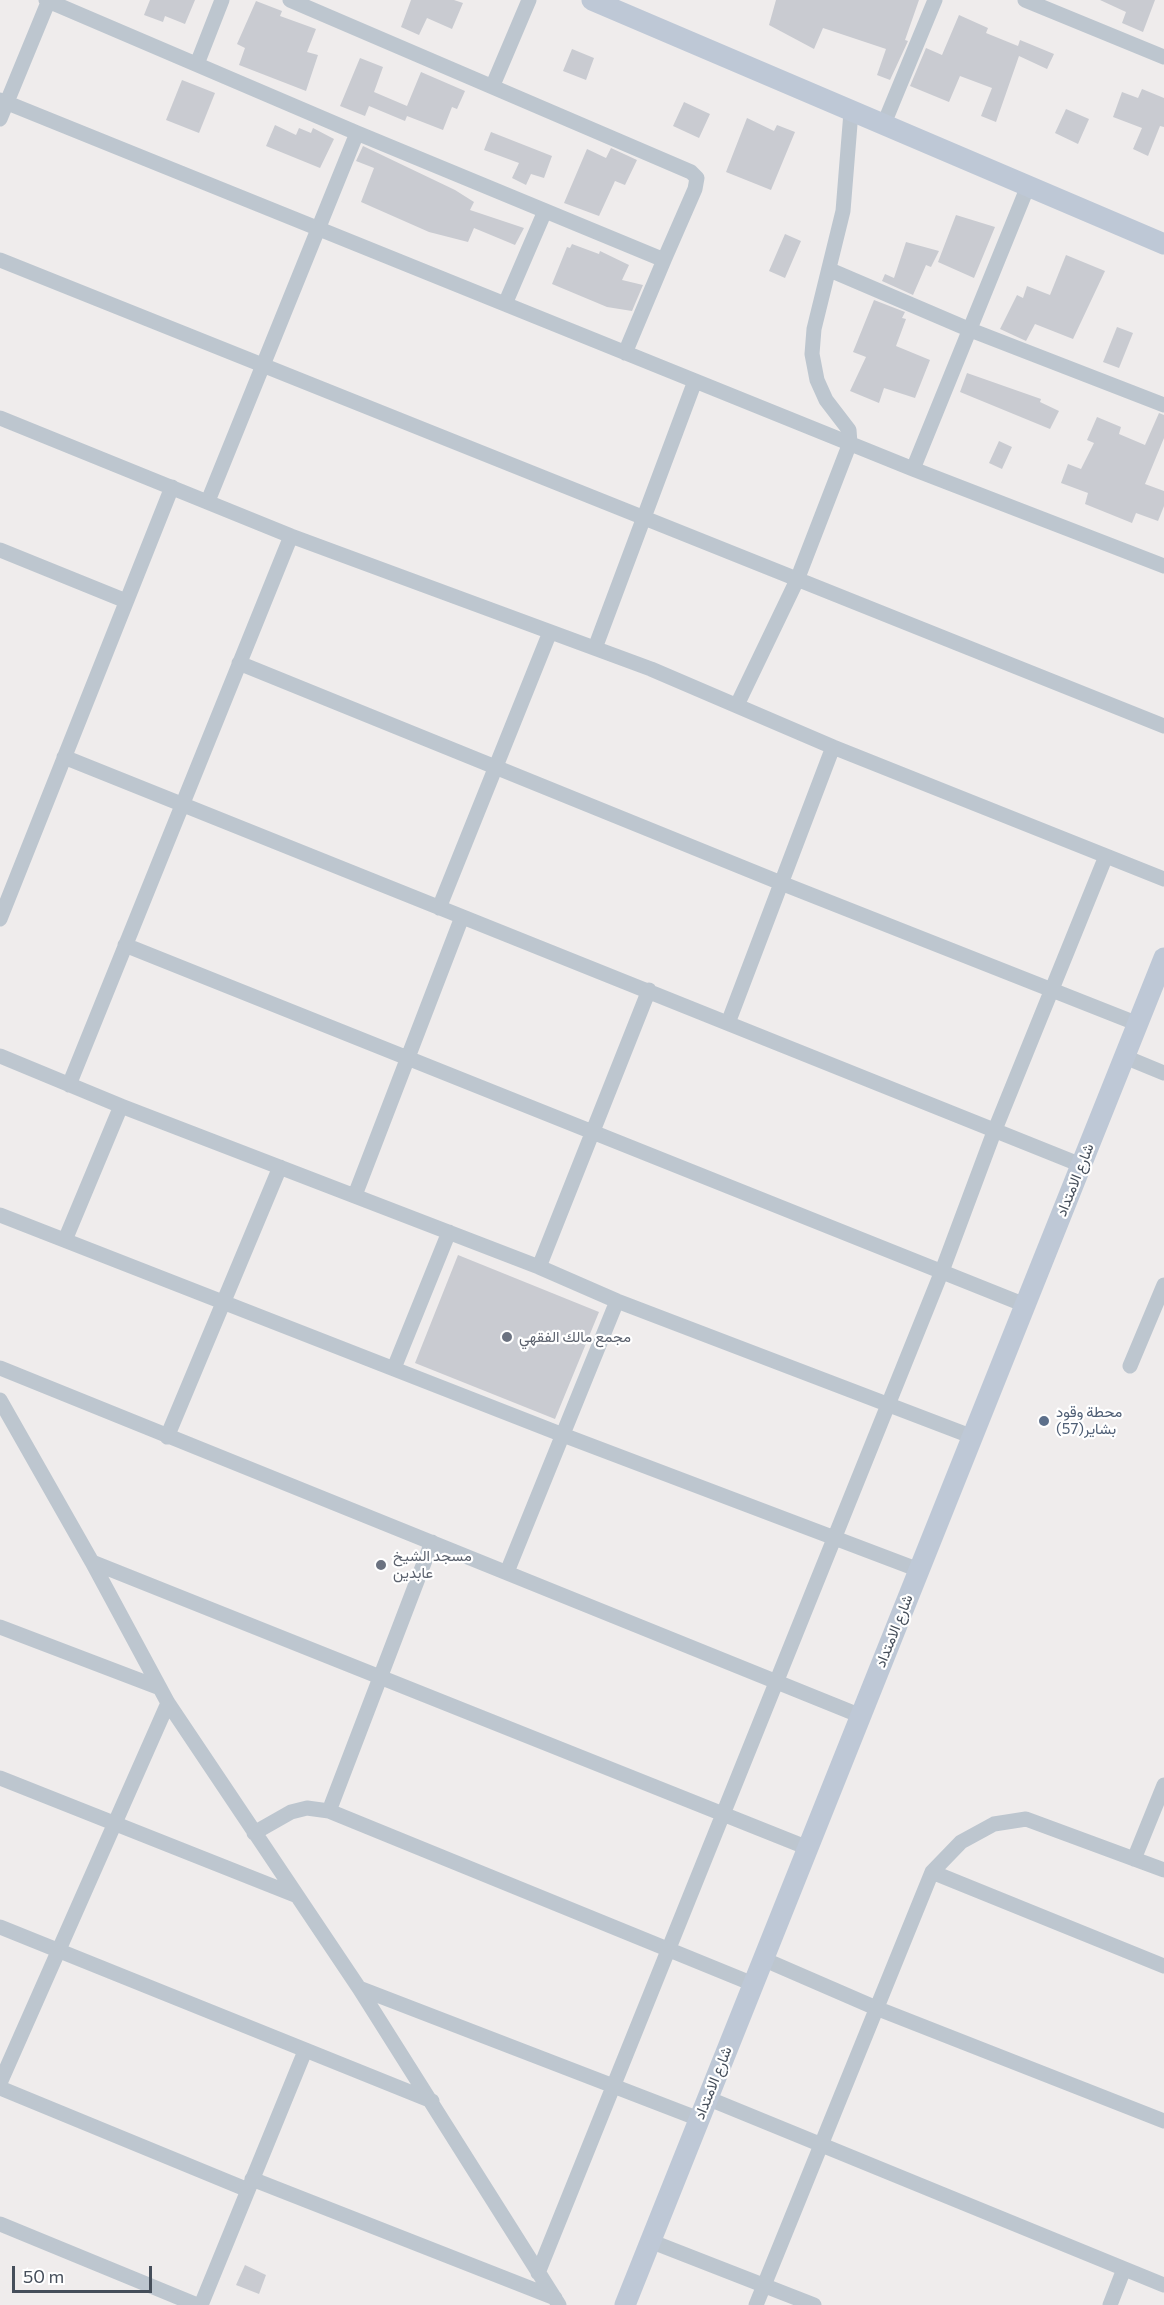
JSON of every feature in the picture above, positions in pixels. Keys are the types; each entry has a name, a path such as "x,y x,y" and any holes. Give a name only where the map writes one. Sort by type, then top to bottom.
{"street":[{"path":"0,119 3,101 48,0 357,133 664,260"},
{"path":"197,64 222,0"},
{"path":"290,0 493,85 691,172 697,178 695,189 625,352"},
{"path":"493,85 529,0"},
{"path":"592,0 1164,244"},
{"path":"883,126 935,0"},
{"path":"1025,0 1164,57"},
{"path":"3,101 913,469 1164,566"},
{"path":"737,705 797,580 850,443 849,430 826,400 817,380 812,354 814,329 843,211 851,112"},
{"path":"208,501 357,133"},
{"path":"913,469 1028,186"},
{"path":"505,304 545,211"},
{"path":"0,260 1164,726"},
{"path":"830,270 968,329 1164,405"},
{"path":"595,648 695,381"},
{"path":"0,418 291,536 595,648 737,705 833,747 1164,879"},
{"path":"0,919 172,487"},
{"path":"69,1085 291,536"},
{"path":"0,550 126,601"},
{"path":"439,908 550,632"},
{"path":"239,663 781,883 1138,1024"},
{"path":"728,1023 833,747"},
{"path":"64,757 1081,1165"},
{"path":"538,2272 723,1815 775,1679 942,1271 994,1131 1106,856"},
{"path":"355,1195 462,917"},
{"path":"125,945 1025,1305"},
{"name":"شارع الامتداد","path":"625,2305 1164,958"},
{"path":"539,1268 649,990"},
{"path":"0,1056 121,1106 449,1232 617,1301 972,1437"},
{"path":"1125,1057 1164,1072"},
{"path":"65,1240 121,1106"},
{"path":"167,1437 280,1167"},
{"path":"1,1217 919,1570"},
{"path":"394,1368 449,1232"},
{"path":"1130,1366 1164,1285"},
{"path":"507,1572 617,1301"},
{"path":"0,1368 167,1437 775,1679 861,1716"},
{"path":"0,1400 92,1562 168,1703 359,1988 557,2301"},
{"path":"329,1811 432,1542"},
{"path":"92,1562 808,1848"},
{"path":"0,1627 160,1688"},
{"path":"168,1703 1,2080 250,2184 557,2301"},
{"path":"0,1778 295,1895"},
{"path":"1134,1859 1164,1785"},
{"path":"254,1833 291,1812 307,1808 329,1811 753,1984"},
{"path":"756,2305 819,2145 932,1872 962,1842 994,1824 1026,1819 1164,1870"},
{"path":"932,1872 1164,1966"},
{"path":"0,1928 432,2101"},
{"path":"763,1959 876,2008 1164,2121"},
{"path":"359,1988 699,2119"},
{"path":"0,2224 199,2305 305,2051"},
{"path":"707,2098 1164,2285"},
{"path":"650,2241 813,2305"},
{"path":"1110,2305 1124,2269"}],"building":[{"path":"150,0 195,0 185,24 165,16 163,22 144,15"},
{"path":"411,0 454,0 463,3 452,29 427,18 419,35 401,27"},
{"path":"776,0 919,0 905,40 908,41 890,80 877,75 886,49 823,28 814,49 769,25"},
{"path":"1100,0 1155,0 1143,32 1122,23 1126,12"},
{"path":"256,1 282,11 280,16 316,29 307,52 318,55 306,91 239,65 245,48 237,44"},
{"path":"959,15 988,28 986,33 1018,46 1020,40 1054,54 1047,69 1019,56 996,122 981,116 992,88 960,76 949,102 910,86 926,48 942,55"},
{"path":"572,49 594,58 586,80 563,71"},
{"path":"360,58 383,67 374,92 407,106 421,72 465,91 457,109 452,107 443,130 407,116 405,121 369,106 365,116 340,106"},
{"path":"182,80 215,93 199,133 166,120"},
{"path":"1142,89 1164,98 1164,127 1160,126 1148,156 1133,149 1142,128 1113,117 1122,92 1138,98"},
{"path":"684,102 710,114 699,138 673,126"},
{"path":"1066,109 1089,119 1078,144 1055,133"},
{"path":"747,118 774,131 777,125 795,132 771,190 726,172"},
{"path":"275,125 296,135 299,128 311,133 313,128 334,139 320,168 266,146"},
{"path":"491,132 552,156 544,178 531,174 526,185 512,178 519,163 484,150"},
{"path":"363,146 455,190 474,202 470,210 524,228 515,245 474,228 468,242 429,232 361,202 374,168 356,161"},
{"path":"611,148 637,160 625,185 615,181 599,216 564,203 587,149 606,158"},
{"path":"956,215 995,227 974,278 938,262"},
{"path":"785,234 801,241 785,278 769,271"},
{"path":"906,242 939,251 931,267 926,265 913,295 882,281 885,274 894,278"},
{"path":"572,244 599,254 600,251 629,265 622,280 643,285 632,311 607,307 552,284 567,247 570,248"},
{"path":"1066,255 1105,271 1073,339 1035,324 1026,341 1000,329 1017,295 1023,298 1027,286 1050,295"},
{"path":"874,300 905,312 902,318 906,319 896,346 930,360 915,398 884,388 879,403 850,391 866,357 853,352"},
{"path":"1117,327 1133,333 1119,368 1103,362"},
{"path":"967,373 1041,399 1040,402 1059,411 1050,429 960,392"},
{"path":"1159,413 1164,415 1164,438 1145,484 1164,491 1164,506 1158,521 1136,513 1132,523 1085,504 1088,493 1061,483 1068,464 1081,469 1094,443 1087,440 1097,417 1121,427 1119,434 1145,445"},
{"path":"999,441 1012,447 1002,469 989,463"},
{"name":"مجمع مالك الفقهي","path":"458,1255 599,1312 555,1419 415,1363"},
{"path":"245,2265 266,2275 259,2294 236,2285"}],"place":[{"name":"مجمع مالك الفقهي","path":"507,1337"},
{"name":"محطة وقود بشاير(57)","path":"1044,1421"},
{"name":"مسجد الشيخ عابدين","path":"381,1565"}]}
